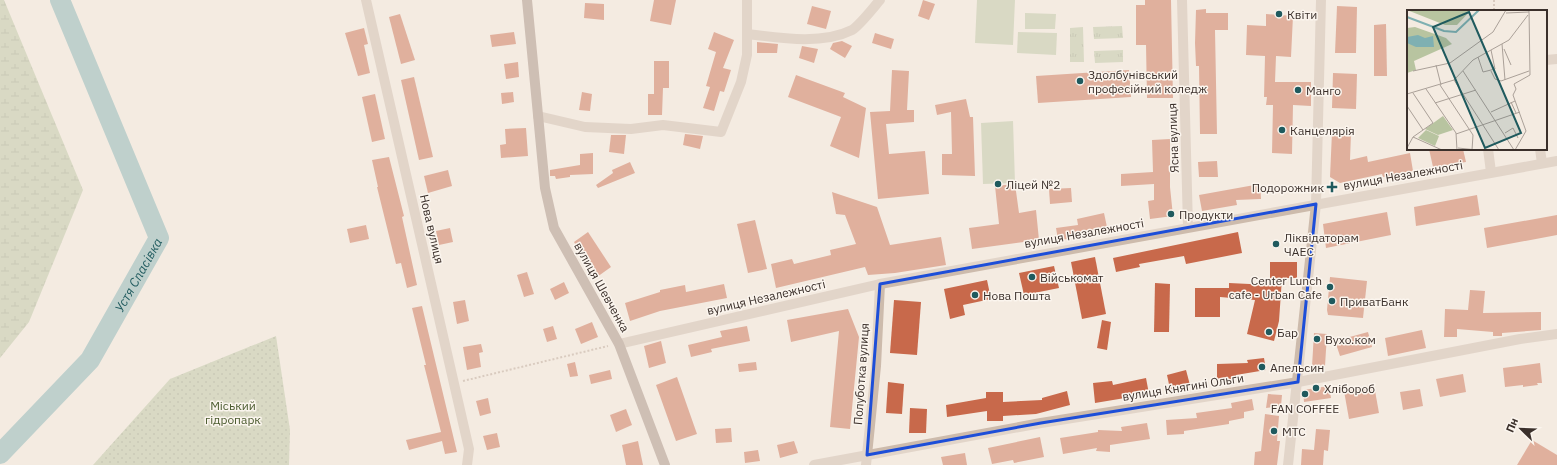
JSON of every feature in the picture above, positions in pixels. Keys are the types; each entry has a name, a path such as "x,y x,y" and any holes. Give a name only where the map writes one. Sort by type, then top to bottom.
{"main road":[{"name":"вулиця Шевченка","path":"527,0 545,188 554,228 619,344 665,465"}],"street":[{"name":"Нова вулиця","path":"366,0 454,383 468,449 467,465"},
{"path":"538,116 585,127 631,128 663,125 721,132 741,82 747,55 747,0"},
{"path":"748,34 804,39 839,34 853,29 880,0"},
{"name":"Ясна вулиця","path":"1182,0 1188,228"},
{"path":"1319,204 1321,0"},
{"path":"1294,465 1300,382 1319,204 1326,0"},
{"path":"1547,60 1557,59"},
{"path":"1488,150 1492,172"},
{"path":"1540,150 1542,163"},
{"name":"вулиця Незалежності","path":"619,344 880,284 1557,161"},
{"name":"Полуботка вулиця","path":"867,460 876,366 880,284"},
{"name":"вулиця Княгині Ольги","path":"814,465 867,460 1041,423 1300,382 1520,339 1557,334"},
{"path":"1288,465 1300,382"}],"path":[{"path":"454,383 619,344"}],"highlighted area":[{"path":"1316,204 1298,382 1041,423 867,455 880,284"}],"green space":[{"path":"0,0 4,0 83,190 29,322 0,358"},
{"path":"977,0 1015,0 1013,45 975,43"},
{"path":"1025,13 1056,14 1055,29 1025,29"},
{"path":"1122,26 1123,38 1094,39 1093,27"},
{"path":"1083,27 1084,62 1070,62 1070,28"},
{"path":"1018,32 1057,33 1056,55 1017,53"},
{"path":"1123,50 1123,62 1095,63 1094,51"},
{"path":"1013,121 1015,183 983,184 981,123"},
{"name":"Міський гідропарк","path":"276,336 290,430 289,465 93,465 170,379"}],"building":[{"path":"654,0 676,0 671,25 650,21"},
{"path":"923,0 935,4 929,20 918,16"},
{"path":"1145,0 1171,0 1173,98 1147,98 1146,45 1136,45 1136,5 1145,5"},
{"path":"585,3 604,4 604,20 584,18"},
{"path":"812,6 831,11 826,29 807,24"},
{"path":"1337,6 1357,7 1356,53 1335,53"},
{"path":"1206,9 1206,13 1228,13 1228,30 1215,30 1217,134 1200,134 1199,66 1196,66 1195,43 1196,10"},
{"path":"400,14 415,60 401,64 389,17"},
{"path":"1266,14 1293,16 1291,57 1276,56 1275,82 1311,82 1311,106 1293,105 1292,154 1272,153 1273,105 1266,105 1267,97 1264,97 1265,56 1246,55 1247,25 1266,26"},
{"path":"1386,24 1387,76 1374,76 1374,25"},
{"path":"364,28 368,44 364,45 370,73 358,76 345,33"},
{"path":"514,32 516,44 492,47 490,35"},
{"path":"714,32 734,40 723,68 731,70 724,92 720,91 714,111 703,108 710,87 706,86 716,52 708,49"},
{"path":"875,33 894,39 891,49 872,43"},
{"path":"842,41 852,46 845,58 830,49 833,43"},
{"path":"757,42 778,44 777,53 757,53"},
{"path":"802,46 818,49 814,63 799,58"},
{"path":"654,61 669,61 669,88 663,88 662,115 648,115 648,94 654,94"},
{"path":"518,62 519,77 506,79 504,64"},
{"path":"892,70 909,71 907,110 914,110 914,122 886,124 889,154 925,151 929,194 878,199 870,112 890,111"},
{"path":"1129,70 1131,97 1038,103 1036,76"},
{"path":"1333,73 1357,74 1356,109 1332,108"},
{"path":"796,75 845,93 843,97 866,108 859,158 830,146 841,117 788,97"},
{"path":"414,77 433,157 419,160 401,80"},
{"path":"513,92 514,102 502,104 501,93"},
{"path":"582,92 592,94 590,111 579,110"},
{"path":"375,94 385,139 372,142 362,97"},
{"path":"966,99 970,117 973,117 975,176 942,175 942,154 952,154 951,112 937,115 935,105"},
{"path":"526,128 528,156 501,158 500,145 506,144 505,129"},
{"path":"1332,132 1351,133 1350,160 1367,156 1368,162 1410,153 1413,171 1383,177 1382,174 1340,183 1330,177"},
{"path":"685,134 703,136 700,149 683,145"},
{"path":"611,135 626,135 624,154 609,152"},
{"path":"1170,139 1170,187 1173,216 1150,219 1148,201 1154,200 1154,184 1121,186 1121,174 1153,172 1152,140"},
{"path":"1429,150 1463,150 1466,162 1433,167"},
{"path":"593,153 593,174 570,175 570,177 556,179 555,176 550,176 550,170 580,165 580,154"},
{"path":"389,157 404,216 402,217 417,285 407,288 401,263 396,264 372,160"},
{"path":"1217,161 1218,177 1199,177 1198,162"},
{"path":"630,162 635,173 598,188 596,185 613,173 612,170"},
{"path":"448,170 452,186 428,193 424,176"},
{"path":"1015,184 1019,213 1036,210 1039,240 972,249 969,228 999,224 995,186"},
{"path":"1260,184 1261,199 1236,200 1237,205 1202,211 1199,195"},
{"path":"1071,188 1072,202 1050,204 1049,189"},
{"path":"832,192 877,207 890,245 941,237 946,265 895,273 868,275 865,267 776,288 771,264 792,259 794,264 831,255 830,250 856,244 845,215 836,214"},
{"path":"1477,195 1480,215 1416,226 1414,207"},
{"path":"1387,212 1391,235 1326,248 1323,224"},
{"path":"1104,213 1107,227 1067,235 1068,239 1058,240 1056,228 1078,225 1077,219"},
{"path":"1557,215 1557,235 1487,248 1484,228"},
{"path":"755,220 767,269 748,273 737,224"},
{"path":"366,225 369,239 350,243 347,229"},
{"path":"450,228 453,242 439,245 436,231"},
{"path":"588,232 611,267 597,277 574,242"},
{"path":"1238,232 1242,253 1186,264 1184,256 1139,264 1140,267 1116,272 1113,258"},
{"path":"1095,257 1106,314 1082,319 1071,262"},
{"path":"1270,262 1297,262 1297,278 1282,278 1279,321 1274,341 1247,334 1255,300 1220,297 1220,317 1195,317 1195,288 1229,288 1229,283 1270,285"},
{"path":"1054,266 1059,288 1024,295 1019,273"},
{"path":"527,272 534,294 524,297 517,275"},
{"path":"1330,277 1367,281 1363,318 1328,315 1327,310"},
{"path":"987,280 991,299 963,305 965,315 950,319 944,289"},
{"path":"564,282 569,293 555,300 550,289"},
{"path":"1155,283 1170,284 1169,332 1154,332"},
{"path":"724,284 727,298 660,311 630,321 625,303 660,292 660,290 685,285 686,292"},
{"path":"1470,290 1485,291 1483,313 1541,312 1541,330 1502,333 1502,336 1493,336 1493,332 1457,329 1457,337 1444,337 1445,309 1468,310"},
{"path":"465,300 469,321 457,324 453,302"},
{"path":"894,300 921,302 917,355 890,353"},
{"path":"422,306 457,452 445,454 442,441 409,450 406,440 441,432 424,365 426,365 412,308"},
{"path":"848,309 859,337 850,429 830,427 839,331 791,342 787,320"},
{"path":"1102,320 1111,322 1107,350 1097,348"},
{"path":"592,322 598,337 581,344 575,329"},
{"path":"553,326 557,339 547,342 543,329"},
{"path":"747,326 750,341 711,349 712,352 691,357 688,345 722,337 720,331"},
{"path":"1422,330 1426,348 1388,356 1385,338"},
{"path":"1368,332 1372,347 1340,356 1335,341"},
{"path":"1314,333 1327,334 1325,366 1312,366"},
{"path":"661,341 666,363 649,368 644,346"},
{"path":"481,344 483,352 479,353 481,367 467,370 463,347"},
{"path":"1264,358 1266,370 1236,375 1236,379 1217,379 1217,364 1248,363 1247,360"},
{"path":"575,362 578,376 570,377 567,364"},
{"path":"756,362 757,370 739,372 738,364"},
{"path":"1540,363 1542,383 1523,387 1523,385 1505,387 1503,368"},
{"path":"610,370 612,379 591,384 589,375"},
{"path":"1186,370 1190,385 1170,389 1167,375"},
{"path":"1463,374 1466,392 1440,397 1436,379"},
{"path":"677,377 697,434 676,441 656,385"},
{"path":"1146,378 1149,394 1095,403 1093,383 1112,381 1113,385"},
{"path":"888,382 904,384 902,414 886,413"},
{"path":"1374,385 1379,413 1349,419 1344,391"},
{"path":"1329,386 1331,398 1304,402 1303,390"},
{"path":"1420,389 1423,406 1403,410 1400,392"},
{"path":"1067,391 1070,405 1036,414 1003,416 1003,421 987,421 987,411 947,417 946,405 986,398 986,392 1003,392 1003,402 1042,400 1042,398"},
{"path":"1268,394 1282,395 1281,406 1266,408"},
{"path":"488,398 491,413 480,416 476,401"},
{"path":"1252,399 1254,410 1244,412 1244,418 1229,421 1229,424 1184,431 1184,434 1167,435 1166,420 1197,418 1196,413 1232,408 1231,403"},
{"path":"910,408 927,409 926,433 909,433"},
{"path":"626,409 632,425 616,432 610,415"},
{"path":"1265,414 1279,416 1277,441 1280,441 1277,465 1254,465 1255,452 1261,451"},
{"path":"1147,423 1150,439 1110,445 1110,452 1096,451 1097,448 1063,454 1060,438 1098,432 1098,430 1122,431 1121,427"},
{"path":"731,428 732,442 716,443 715,429"},
{"path":"1316,429 1330,430 1328,451 1324,450 1323,465 1301,465 1302,449 1314,450"},
{"path":"497,433 500,447 487,450 483,436"},
{"path":"1040,437 1044,457 1014,463 1013,460 992,464 988,448"},
{"path":"1532,440 1557,455 1557,465 1517,465"},
{"path":"638,441 643,465 626,465 622,445"},
{"path":"794,441 798,453 780,458 777,445"},
{"path":"758,450 760,461 745,463 744,452"},
{"path":"965,453 967,465 943,465 941,457"}],"waterway":[{"name":"Устя Спасівка","path":"0,454 90,360 159,238 60,0"}],"place":[{"name":"Квіти","path":"1279,14"},
{"name":"Здолбунівський професійний коледж","path":"1080,81"},
{"name":"Манго","path":"1298,90"},
{"name":"Канцелярiя","path":"1282,130"},
{"name":"Ліцей №2","path":"998,184"},
{"name":"Подорожник","path":"1332,187"},
{"name":"Продукти","path":"1171,214"},
{"name":"Ліквідаторам ЧАЕС","path":"1276,244"},
{"name":"Вiйськомат","path":"1032,277"},
{"name":"Center Lunch cafe - Urban Cafe","path":"1330,287"},
{"name":"Нова Пошта","path":"975,295"},
{"name":"ПриватБанк","path":"1332,301"},
{"name":"Бар","path":"1269,332"},
{"name":"Вухо.ком","path":"1317,339"},
{"name":"Апельсин","path":"1262,367"},
{"name":"Хлібороб","path":"1316,388"},
{"name":"FAN COFFEE","path":"1305,394"},
{"name":"MTC","path":"1274,431"}]}
